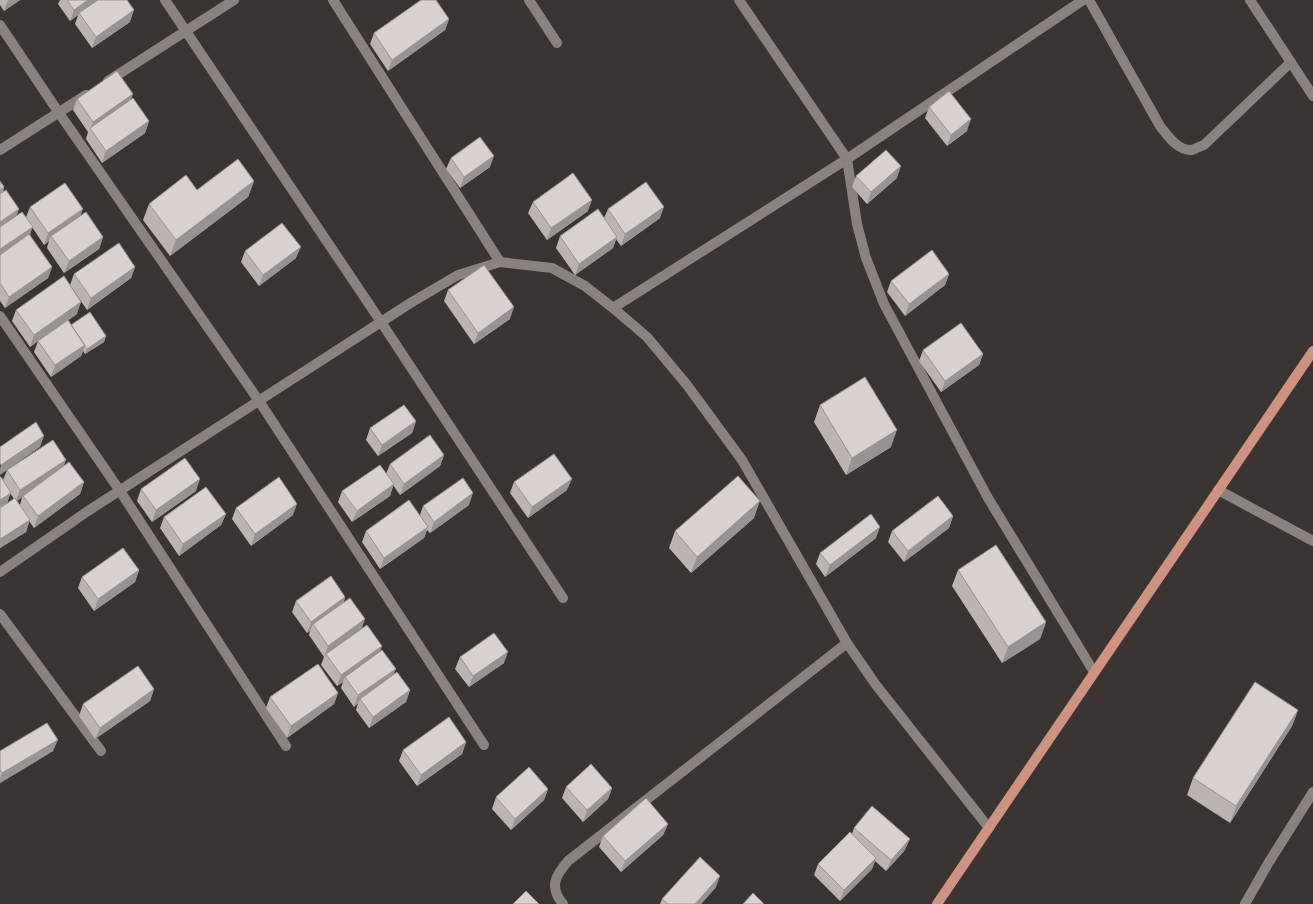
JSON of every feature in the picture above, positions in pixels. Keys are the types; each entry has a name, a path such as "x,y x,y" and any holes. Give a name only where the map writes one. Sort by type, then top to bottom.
{"main road":[{"path":"937,904 1313,351"}],"street":[{"path":"166,0 563,598"},
{"path":"0,150 234,0"},
{"path":"333,0 500,262"},
{"path":"529,0 557,43"},
{"path":"740,0 847,159 857,224 866,258 884,304 988,498 1094,672"},
{"path":"613,308 847,159 1083,0"},
{"path":"1089,0 1160,126 1172,140 1182,148 1192,150 1204,145 1291,62"},
{"path":"1250,0 1313,96"},
{"path":"0,25 59,113 259,401 484,745"},
{"path":"0,572 120,490 412,302 458,275 500,262 552,268 585,286 647,337 687,385 742,460 847,642 876,685 988,828"},
{"path":"0,316 120,490 286,746"},
{"path":"1218,490 1313,541"},
{"path":"0,614 101,751"},
{"path":"563,904 555,892 555,881 560,871 568,862 847,642"},
{"path":"1245,904 1269,862 1313,792"}],"building":[{"path":"67,0 88,0 74,10"},
{"path":"98,0 127,0 134,10 96,37 79,13"},
{"path":"421,0 436,0 449,19 392,60 374,33"},
{"path":"117,71 133,94 93,122 77,99"},
{"path":"949,91 971,119 951,135 929,107"},
{"path":"133,98 149,121 106,151 90,128"},
{"path":"480,137 494,156 464,177 451,158"},
{"path":"886,150 901,166 871,192 856,176"},
{"path":"238,159 254,181 176,240 149,204 186,175 197,190"},
{"path":"573,173 592,200 551,228 533,202"},
{"path":"0,181 4,187 0,190"},
{"path":"646,182 664,207 625,234 608,209"},
{"path":"65,183 83,209 48,233 30,207"},
{"path":"6,190 19,209 0,222 0,194"},
{"path":"598,209 617,237 579,264 560,236"},
{"path":"22,212 33,227 0,249 0,227"},
{"path":"86,212 103,237 69,261 51,236"},
{"path":"282,223 301,247 263,275 245,251"},
{"path":"29,234 52,267 9,297 0,283 0,255"},
{"path":"119,243 135,267 91,298 74,274"},
{"path":"932,250 949,274 909,304 891,281"},
{"path":"484,265 514,307 478,333 448,290"},
{"path":"64,276 81,302 34,335 16,310"},
{"path":"90,312 106,336 87,349 71,325"},
{"path":"68,320 85,345 55,365 38,341"},
{"path":"961,323 983,354 945,381 923,350"},
{"path":"865,377 897,430 852,458 820,405"},
{"path":"404,405 416,421 382,445 370,428"},
{"path":"36,422 44,436 1,465 0,447"},
{"path":"430,435 444,455 404,484 390,464"},
{"path":"53,440 66,460 20,490 7,470"},
{"path":"554,454 572,479 532,507 514,482"},
{"path":"185,458 200,479 156,510 141,489"},
{"path":"69,462 84,482 38,516 23,496"},
{"path":"380,465 394,484 357,511 342,491"},
{"path":"738,476 760,501 697,557 675,531"},
{"path":"0,477 11,493 0,500"},
{"path":"279,477 297,504 255,534 236,508"},
{"path":"463,478 473,493 434,522 423,506"},
{"path":"206,487 226,514 183,544 164,517"},
{"path":"938,496 953,516 908,551 892,531"},
{"path":"15,498 30,520 0,539 0,508"},
{"path":"409,500 428,527 384,558 366,531"},
{"path":"871,514 880,527 830,565 820,553"},
{"path":"996,545 1046,622 1008,647 958,570"},
{"path":"123,548 139,570 98,599 82,577"},
{"path":"331,576 345,597 311,622 296,601"},
{"path":"350,598 365,619 328,646 313,624"},
{"path":"367,625 382,646 341,675 326,654"},
{"path":"494,633 508,652 473,676 460,657"},
{"path":"382,650 396,669 358,695 345,677"},
{"path":"318,664 338,693 291,726 270,697"},
{"path":"138,666 154,689 100,728 83,704"},
{"path":"397,672 410,690 373,717 360,699"},
{"path":"1255,682 1298,710 1236,806 1193,778"},
{"path":"449,717 466,742 421,775 403,750"},
{"path":"47,723 58,740 2,773 0,769 0,751"},
{"path":"591,764 612,788 587,810 566,787"},
{"path":"529,767 548,789 515,819 496,797"},
{"path":"646,798 668,824 625,861 603,836"},
{"path":"872,806 910,839 891,860 854,828"},
{"path":"850,832 876,858 844,890 818,864"},
{"path":"700,857 720,876 695,904 668,904 662,899"},
{"path":"526,891 539,904 513,904"},
{"path":"753,893 764,904 743,904"}]}
